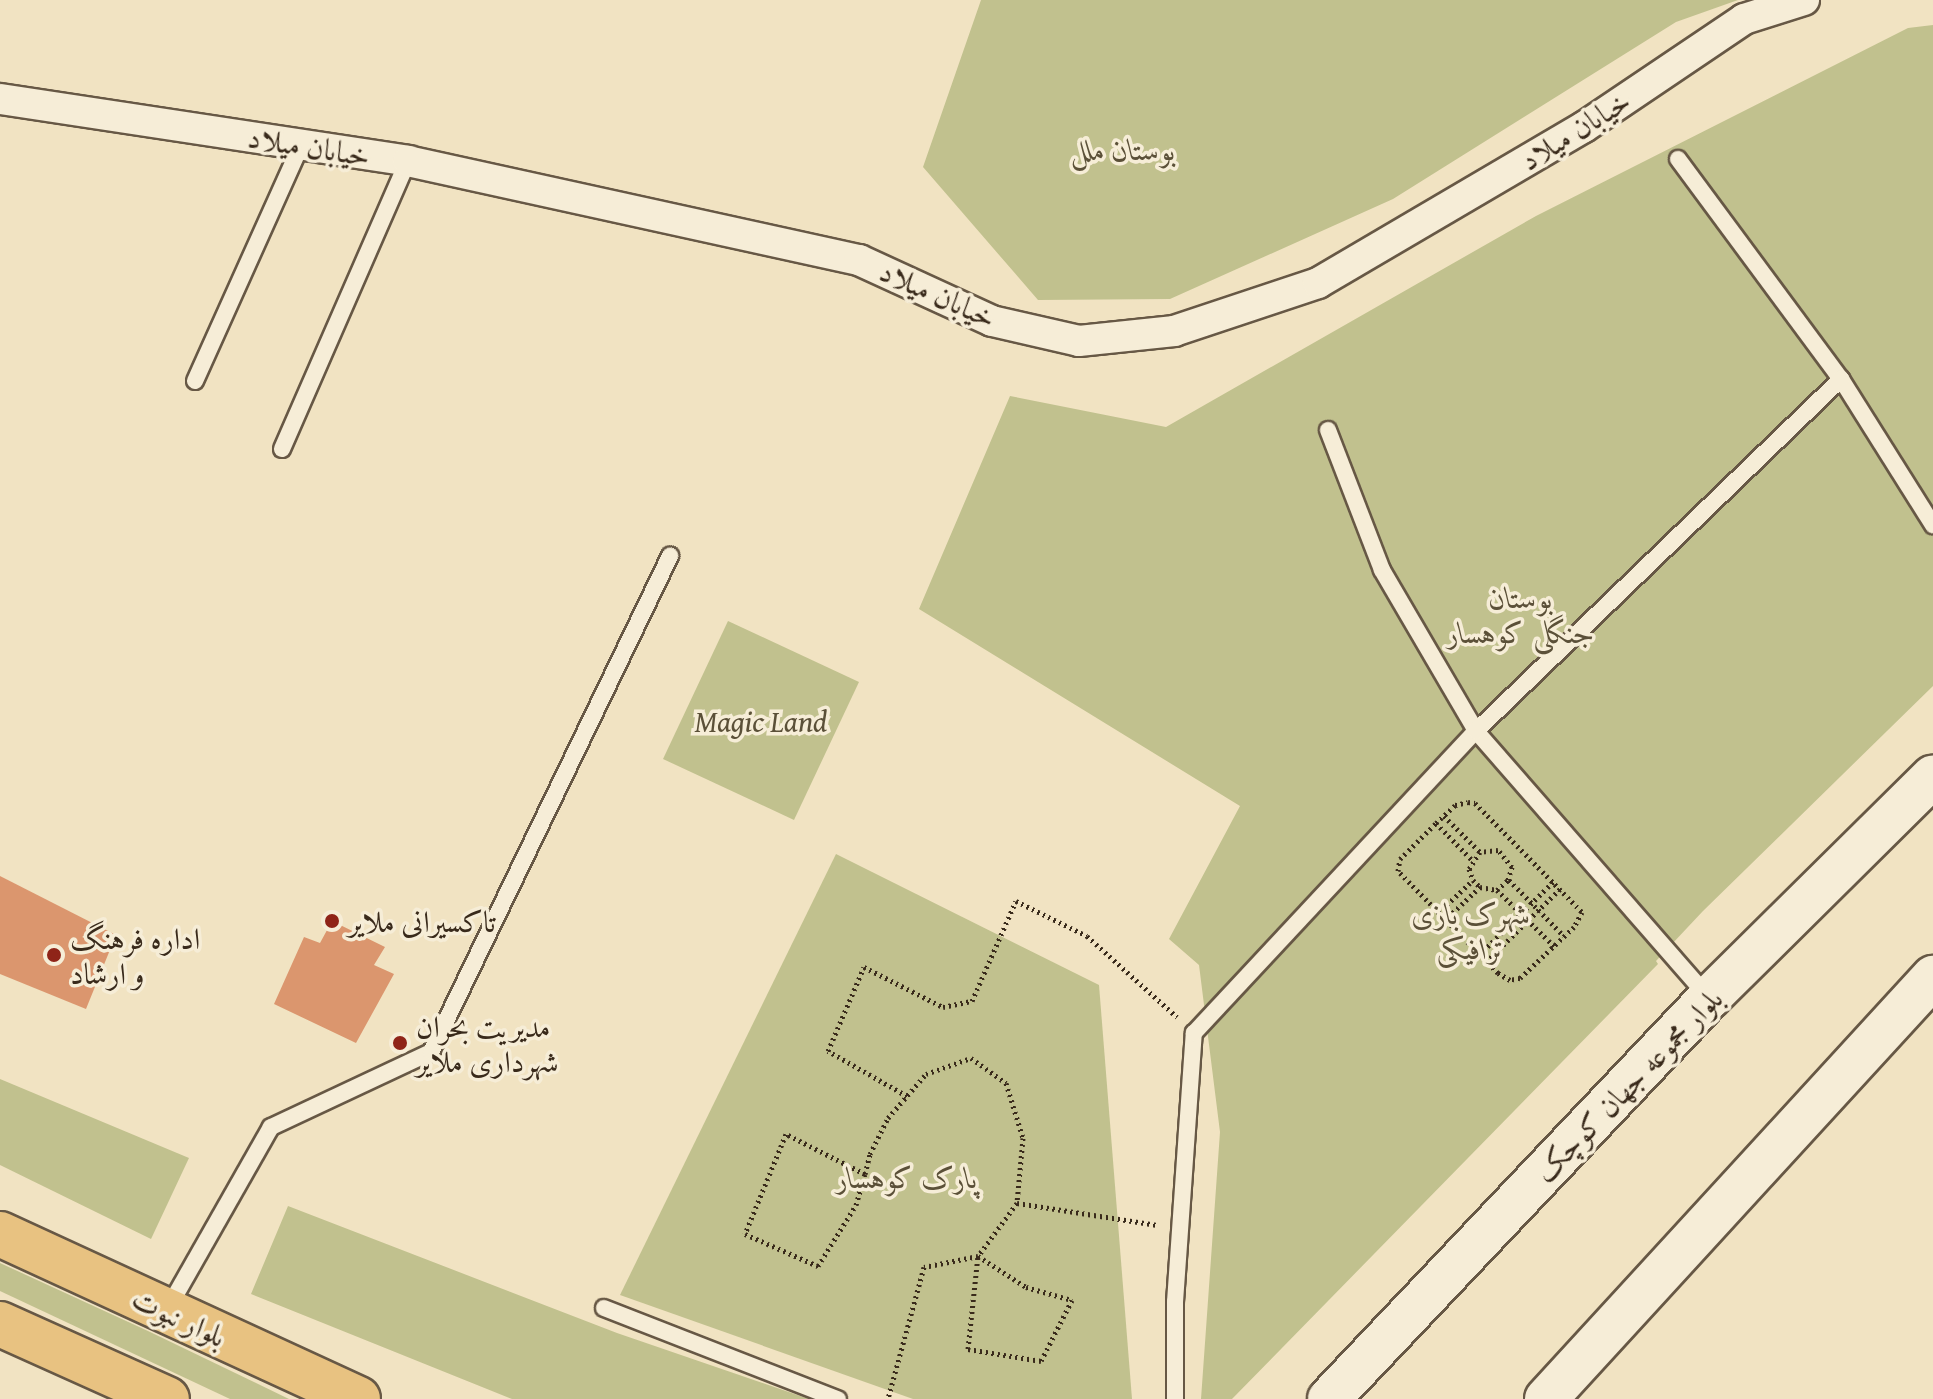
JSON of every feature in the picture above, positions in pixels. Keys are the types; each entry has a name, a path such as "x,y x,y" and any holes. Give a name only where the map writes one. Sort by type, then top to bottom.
{"main road":[{"name":"بلوار مجموعه جهان کوچک","path":"1329,1399 1709,998 1933,776"},
{"path":"1546,1399 1933,977"},
{"name":"بلوار نبوت","path":"0,1234 358,1399"},
{"path":"0,1324 167,1399"}],"street":[{"name":"خیابان میلاد","path":"0,99 408,161 859,260 992,321 1079,341 1174,331 1318,283 1584,127 1744,19 1804,0"}],"lane":[{"path":"195,381 301,145"},
{"path":"1678,159 1841,379 1933,525"},
{"path":"282,449 408,161"},
{"path":"1175,1399 1175,1302 1194,1033 1476,731 1841,379"},
{"path":"1328,430 1382,570 1476,731 1709,998"},
{"path":"166,1311 271,1127 431,1052 670,556"},
{"path":"604,1308 838,1399"}],"path":[{"path":"1475,803 1582,912 1564,936 1520,978 1510,980 1486,962 1398,871 1400,859 1444,816 1455,805 1475,803"},
{"path":"1444,816 1480,852"},
{"path":"1436,823 1472,860"},
{"path":"1497,890 1508,880 1512,867 1498,850 1480,852 1469,869 1473,880 1480,887 1497,890 1554,946"},
{"path":"1438,913 1473,880"},
{"path":"1508,880 1564,936"},
{"path":"1479,955 1554,881"},
{"path":"1444,921 1480,887"},
{"path":"1486,962 1561,888"},
{"path":"907,1096 828,1051 864,967 943,1007 972,1001 1016,901 1087,936 1194,1033"},
{"path":"865,1174 786,1134 745,1234 818,1266 856,1205 865,1174 870,1154 888,1118 926,1074 971,1058 1006,1083 1023,1138 1017,1203 978,1256 968,1349 1041,1361 1072,1300 1026,1287 978,1256 924,1267 888,1399"},
{"path":"1017,1203 1182,1229"}],"green space":[{"name":"بوستان ملل","path":"981,0 1738,0 1676,22 1393,199 1170,299 1038,300 923,167"},
{"name":"بوستان جنگلی کوهسار","path":"1933,25 1933,686 1703,911 1656,961 1658,964 1232,1399 1201,1399 1220,1132 1199,965 1169,939 1240,806 919,609 1010,396 1166,427 1536,216 1908,28"},
{"name":"Magic Land","path":"728,621 859,682 794,820 663,759"},
{"name":"پارک کوهسار","path":"836,854 1099,985 1132,1399 913,1399 620,1295"},
{"path":"0,1079 189,1158 151,1239 0,1165"},
{"path":"288,1206 617,1333 809,1399 512,1399 251,1294"},
{"path":"0,1263 289,1399 230,1399 0,1291"}],"building":[{"name":"اداره فرهنگ و ارشاد","path":"0,876 116,935 86,1009 0,974"},
{"name":"تاکسیرانی ملایر","path":"332,921 385,947 374,965 394,974 356,1043 274,1004 304,937 320,943"}],"place":[{"name":"تاکسیرانی ملایر","path":"332,921"},
{"name":"اداره فرهنگ و ارشاد","path":"54,955"},
{"name":"مدیریت بحران شهرداری ملایر","path":"400,1043"}],"park label":[{"name":"شهرک بازی ترافیکی","path":"1471,930"}]}
